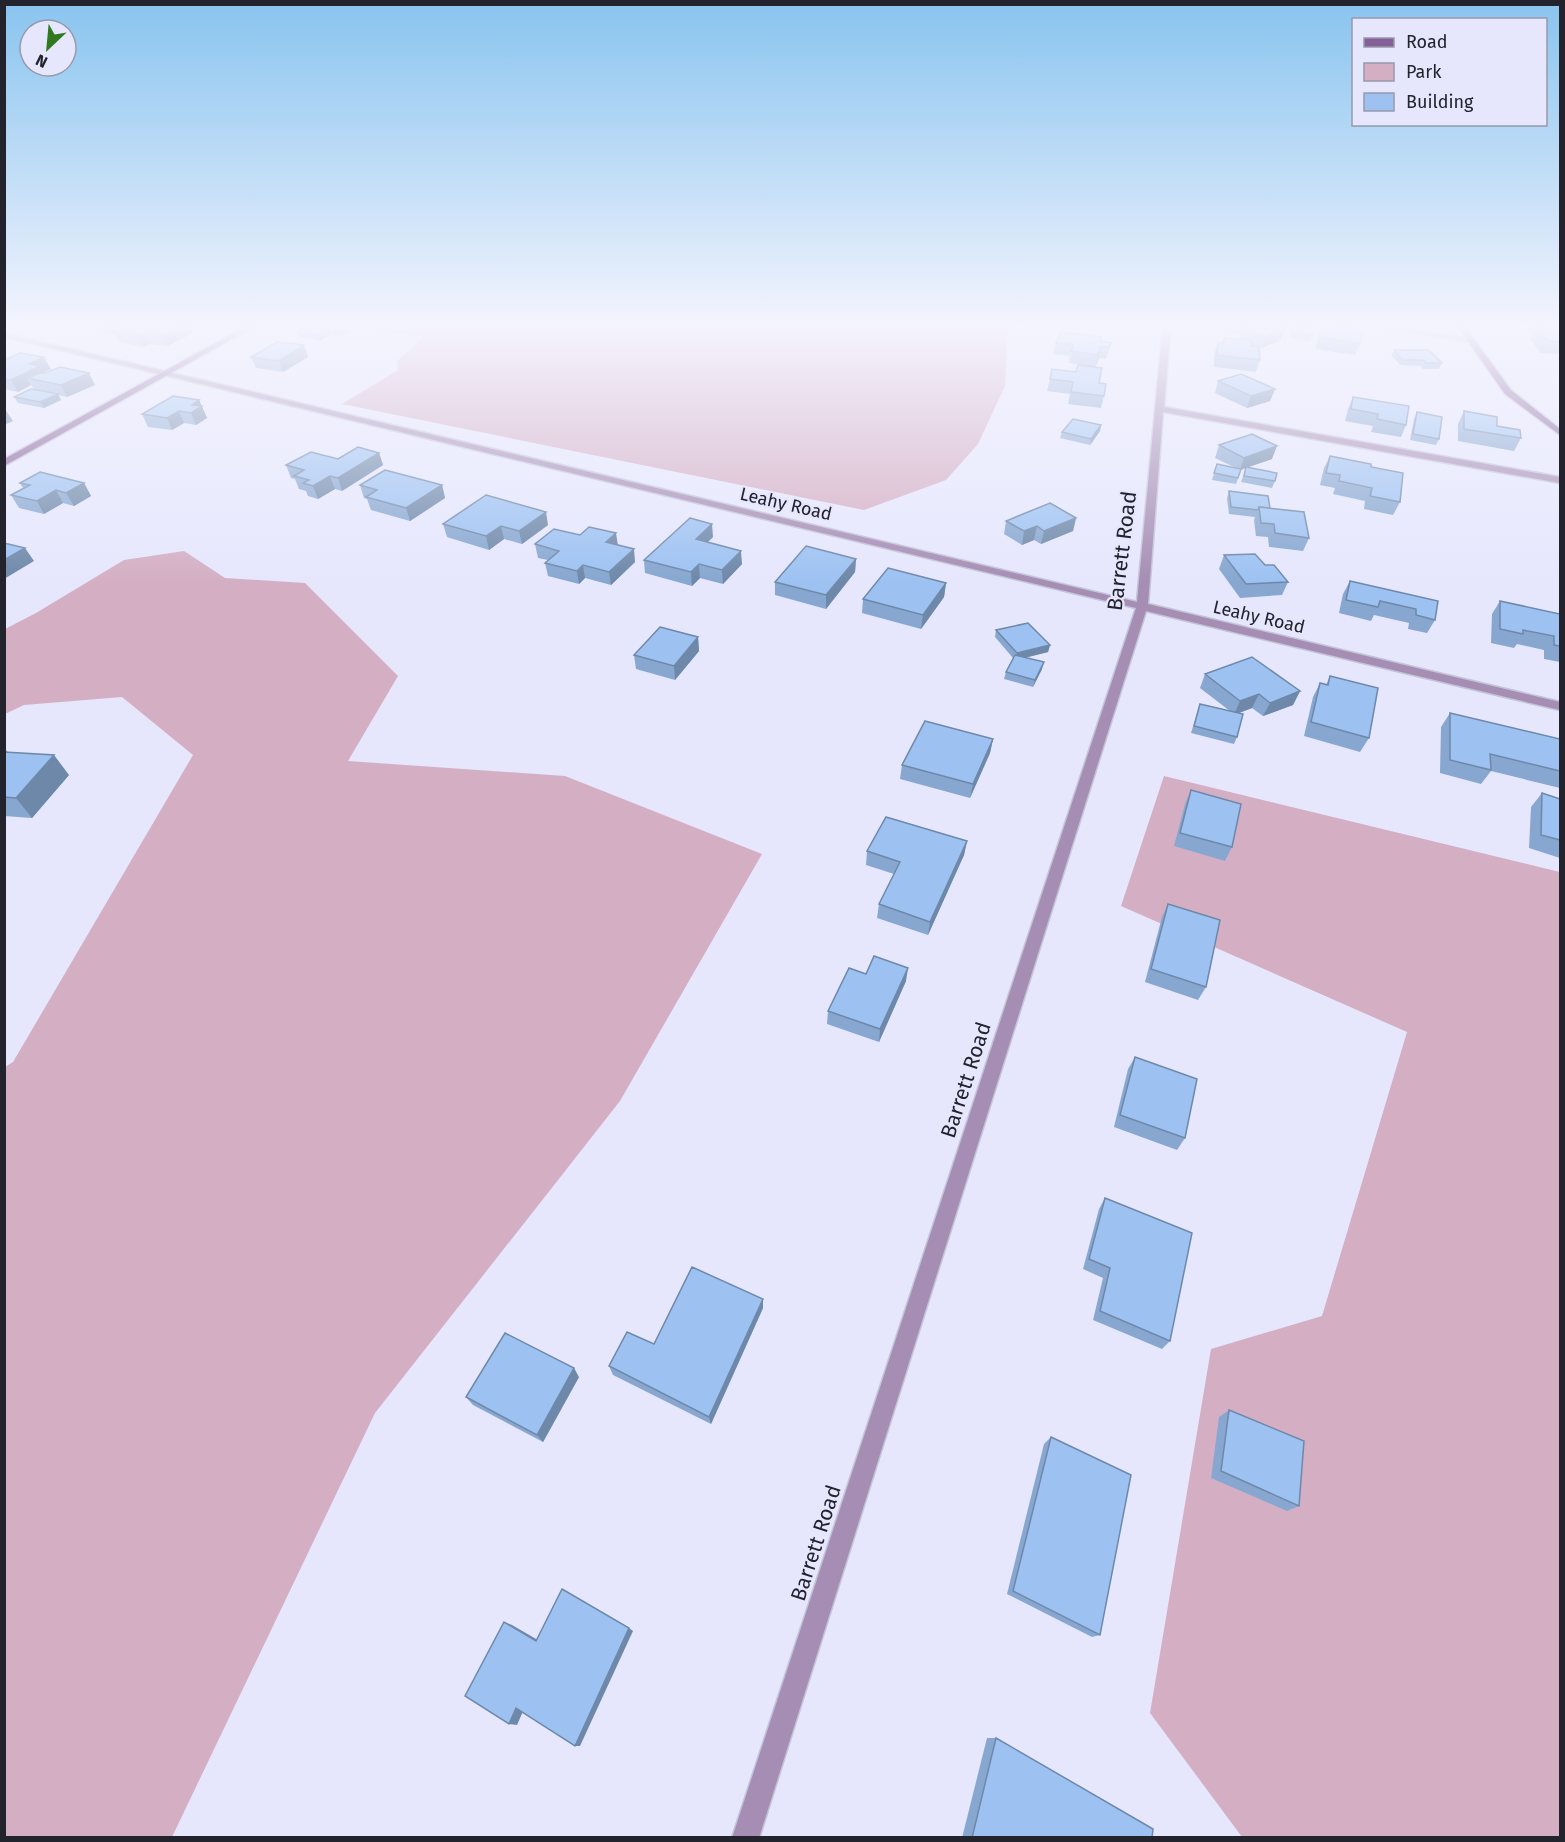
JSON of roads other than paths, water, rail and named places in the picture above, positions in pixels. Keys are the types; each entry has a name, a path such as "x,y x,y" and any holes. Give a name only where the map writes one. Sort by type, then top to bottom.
{"street":[{"path":"4,463 101,410"},
{"name":"Leahy Road","path":"318,410 1560,706"},
{"name":"Barrett Road","path":"745,1838 1142,606 1159,410"},
{"path":"1164,410 1560,480"},
{"path":"1531,410 1560,433"}]}
